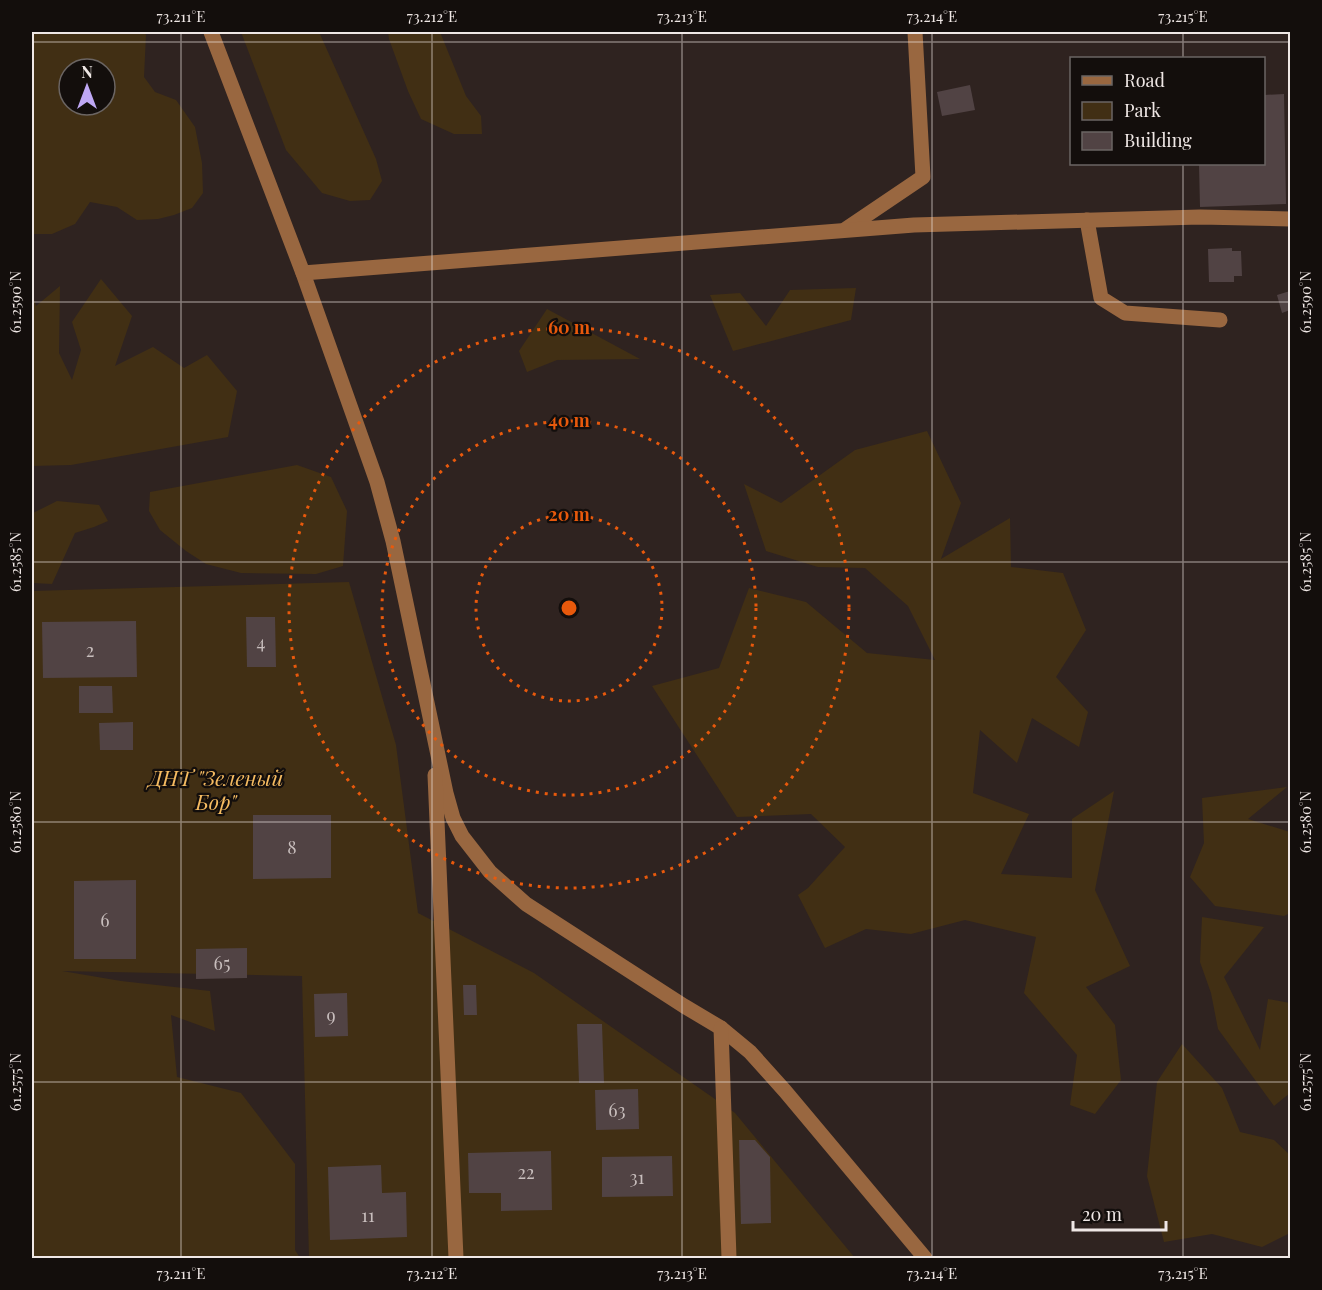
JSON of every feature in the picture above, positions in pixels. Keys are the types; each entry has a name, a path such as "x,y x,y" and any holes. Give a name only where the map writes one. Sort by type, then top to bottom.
{"street":[{"path":"211,32 303,273 377,482 398,563 453,818 462,836 489,872 526,904 721,1028 750,1052 925,1258"},
{"path":"843,231 923,177 915,32"},
{"path":"303,273 914,225 1200,218 1290,219"},
{"path":"1087,220 1101,298 1125,313 1220,320"},
{"path":"433,733 456,1258"},
{"path":"721,1028 729,1258"}],"green space":[{"path":"32,32 144,32 146,35 144,77 155,92 176,100 195,127 202,163 203,193 192,208 158,219 137,220 117,207 90,202 75,224 52,234 32,234"},
{"path":"241,32 319,32 376,159 382,181 370,200 350,201 322,193 286,150"},
{"path":"388,32 440,32 466,96 481,116 482,134 454,134 421,119 408,91"},
{"path":"101,279 132,316 115,366 153,347 184,368 207,355 237,391 228,437 71,465 32,466 32,293 36,306 60,286 59,353 72,380 81,350 72,322"},
{"path":"856,288 851,320 733,351 710,295 740,293 766,326 790,290"},
{"path":"547,309 640,359 557,360 527,372 519,351"},
{"path":"927,431 961,503 941,559 1010,518 1011,567 1063,573 1086,630 1056,677 1088,712 1079,747 1032,718 1017,763 980,730 973,793 1029,814 1001,874 1072,878 1072,819 1114,791 1095,890 1130,966 1086,987 1115,1025 1121,1080 1095,1114 1070,1105 1077,1055 1024,993 1036,937 965,920 911,934 866,929 825,948 798,895 808,888 845,847 811,814 737,817 652,686 719,668 749,588 806,602 867,653 935,660 908,606 865,568 818,567 766,551 744,484 781,503 855,450"},
{"path":"297,465 331,477 347,511 343,566 316,574 241,573 206,564 160,530 149,511 150,492"},
{"path":"57,501 99,505 108,521 75,533 52,584 33,583 32,516 33,513"},
{"name":"ДНТ \"Зеленый Бор\"","path":"349,582 396,745 418,913 534,973 735,1113 855,1258 309,1258 302,976 62,971 121,981 210,991 215,1031 171,1015 177,1077 241,1093 295,1164 295,1250 300,1258 32,1258 32,591"},
{"path":"1287,787 1248,819 1290,832 1290,913 1284,916 1215,906 1190,877 1204,843 1202,798"},
{"path":"1202,917 1264,927 1224,977 1260,1050 1268,999 1290,1003 1290,1093 1274,1106 1218,1029 1211,993 1200,962"},
{"path":"1182,1044 1222,1088 1240,1132 1274,1140 1290,1155 1290,1233 1262,1247 1212,1234 1164,1242 1147,1176 1157,1082"}],"building":[{"path":"970,85 975,110 942,116 937,92"},
{"path":"1284,94 1286,204 1200,207 1199,165 1265,165 1265,95"},
{"path":"1232,248 1232,251 1241,251 1242,276 1234,276 1234,282 1209,282 1208,249"},
{"path":"1290,291 1290,310 1282,313 1277,295"},
{"path":"246,617 275,617 276,667 247,667"},
{"path":"136,621 137,677 43,678 42,622"},
{"path":"79,686 112,686 113,713 79,713"},
{"path":"133,722 133,750 100,750 99,723"},
{"path":"253,815 331,815 331,878 253,879"},
{"path":"136,880 136,959 74,959 74,881"},
{"path":"247,948 247,978 196,979 196,949"},
{"path":"463,985 476,985 477,1015 464,1015"},
{"path":"347,993 348,1036 315,1037 314,994"},
{"path":"577,1024 602,1024 604,1083 579,1083"},
{"path":"638,1089 639,1129 596,1130 595,1090"},
{"path":"739,1140 755,1140 770,1157 771,1223 741,1224"},
{"path":"551,1151 552,1210 501,1211 501,1193 469,1193 468,1153"},
{"path":"672,1156 673,1196 602,1197 602,1157"},
{"path":"381,1165 382,1193 406,1192 407,1237 330,1240 328,1167"}]}
